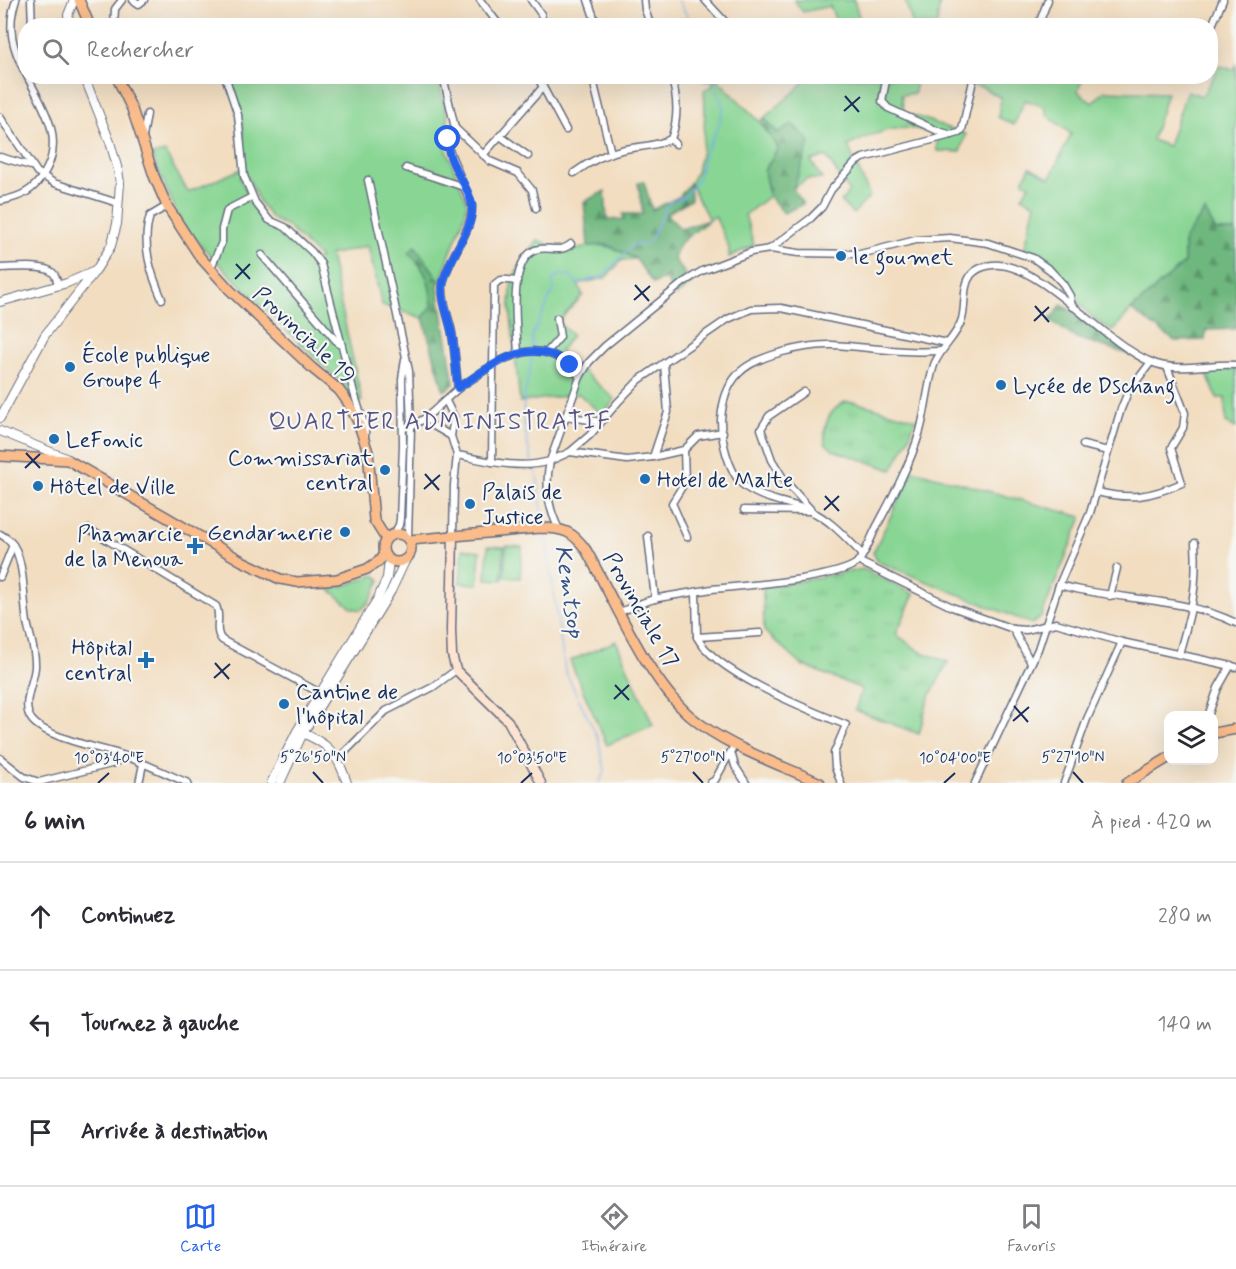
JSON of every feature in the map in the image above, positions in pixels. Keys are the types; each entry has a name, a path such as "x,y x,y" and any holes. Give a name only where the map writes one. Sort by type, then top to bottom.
{"main road":[{"path":"80,0 87,18"},
{"name":"Provinciale 19","path":"120,84 132,109 167,207 195,251 210,270 281,339 339,390 353,412 365,442 370,466 374,520 390,537"},
{"path":"0,456 68,460 242,561 280,579 297,582 337,579 367,568 386,557"},
{"path":"409,539 411,551 406,559 398,563 386,557 382,546 390,537 401,535 409,539 550,528"},
{"name":"Provinciale 17","path":"550,528 578,539 644,658 675,701 692,718 733,747 820,783"},
{"path":"453,535 451,630 452,655 456,670 508,721 541,783"},
{"path":"1218,732 1236,729"},
{"path":"1126,783 1164,760"}],"street":[{"path":"16,0 10,24 11,39 18,56"},
{"path":"31,0 32,18"},
{"path":"69,18 74,0"},
{"path":"114,18 115,9 122,0"},
{"path":"133,0 139,4 144,0"},
{"path":"480,0 494,18"},
{"path":"531,0 542,18"},
{"path":"588,0 594,18"},
{"path":"644,0 648,18"},
{"path":"705,0 722,18"},
{"path":"1041,18 1048,0"},
{"path":"1215,18 1223,0"},
{"path":"0,201 19,197 34,189 53,156 54,138 51,124 31,84"},
{"path":"0,417 45,335 96,270 111,246 117,224 120,183 118,170 110,142 87,84"},
{"path":"228,84 238,115 244,176 252,197 269,220 285,227 312,252 321,264 341,347 365,427 365,442"},
{"path":"445,84 455,128 497,165 519,173 532,190 536,208"},
{"path":"541,84 566,130"},
{"path":"594,84 611,153"},
{"path":"574,172 599,157 611,153 674,142 678,106 673,84"},
{"path":"885,84 882,101 884,104 938,131 953,135"},
{"path":"770,249 822,207 831,190 856,162 863,158 959,134 962,130 972,84"},
{"path":"483,155 543,87"},
{"path":"143,141 147,114"},
{"path":"0,117 33,166 54,183 118,203"},
{"path":"455,128 447,145 471,201 472,213 443,285 452,333 458,388"},
{"path":"500,136 528,156"},
{"path":"0,157 33,166"},
{"path":"406,168 464,187"},
{"path":"368,180 409,371 411,427 409,539"},
{"path":"210,270 222,242 222,229 227,210 252,197"},
{"path":"162,299 150,272 146,229 150,216 167,207"},
{"path":"550,528 554,518 548,492 550,461 580,377 589,362 604,346 684,282 702,271 751,252 770,249 799,253 860,254 916,240 950,238 988,243 1033,258 1050,270 1063,284 1070,296 1072,307"},
{"path":"518,353 516,282 527,256 534,250 564,249 570,244"},
{"path":"261,255 341,347"},
{"path":"620,612 655,599 787,581 834,572 858,561 901,480 916,441 929,381 941,351 958,329 967,286 971,275 979,268 1000,265 1036,279 1099,329 1151,362 1167,367 1236,365"},
{"path":"0,268 35,267 47,270 52,272 58,285"},
{"path":"0,302 58,285 96,270"},
{"path":"492,462 494,285 504,279 516,282"},
{"path":"457,454 492,462 535,465 570,452 590,435 639,380 728,319 751,309 781,308 947,343"},
{"path":"547,352 560,337 557,318"},
{"path":"812,512 757,493 742,483 732,469 723,432 722,407 738,373 754,362 776,354 829,345 905,351 941,351"},
{"path":"403,428 411,427 427,417 458,388 494,364 518,353 547,352 561,358 580,377"},
{"path":"390,537 397,530 400,519 402,379 406,356"},
{"path":"975,783 1038,650 1059,585 1090,513 1128,392 1151,362"},
{"path":"653,457 668,412 664,364"},
{"path":"1097,492 1118,497 1140,497 1182,483 1171,448 1183,428 1185,413 1167,367"},
{"path":"804,392 769,416 761,429 772,460 785,481 812,512 838,530 862,554"},
{"path":"446,400 454,417 451,436 457,454 453,535"},
{"path":"566,416 601,422"},
{"path":"427,417 432,425 451,436"},
{"path":"0,431 68,460"},
{"path":"570,452 627,460 653,457 684,450 698,436 723,432"},
{"path":"1083,445 1108,451"},
{"path":"684,450 685,482 672,503 687,537"},
{"path":"744,510 812,512"},
{"path":"89,529 216,606 219,612 217,633 222,640 320,693"},
{"path":"0,534 13,544 20,564 34,651 35,667 27,705 32,720 40,728 54,734 124,756 188,783"},
{"path":"648,536 655,599"},
{"path":"1179,654 1192,607 1197,569 1195,543"},
{"path":"0,577 13,544"},
{"path":"280,783 300,732 366,624 385,585 386,557"},
{"path":"272,783 320,693 391,591 406,559"},
{"path":"858,561 952,607 1013,629 1026,630 1046,623 1056,623 1122,642 1233,666 1218,688 1210,711"},
{"path":"1110,596 1117,568"},
{"path":"1059,585 1110,596 1192,607 1236,623"},
{"path":"696,592 697,637 700,643 727,668 801,707 846,725 834,753 835,767 841,783"},
{"path":"1013,629 1031,663"},
{"path":"697,637 760,633"},
{"path":"1064,783 1087,718 1122,642"},
{"path":"338,759 386,711 433,687 456,670"},
{"path":"300,732 330,749 338,759 346,783"},
{"path":"710,783 715,780 733,747"},
{"path":"733,747 735,766 746,783"},
{"path":"0,758 25,780 39,782 115,764 124,756"},
{"path":"139,783 143,764"}],"green space":[{"path":"794,0 854,0 859,18 835,18 830,6 803,12"},
{"path":"905,0 940,0 938,18 911,18"},
{"path":"1236,64 1236,231 1216,231 1205,212 1184,239 1184,263 1131,310 1113,331 1090,315 1055,269 1047,262 1024,251 1035,204 1022,197 1030,185 1023,181 1030,167 1050,178 1071,134 1047,115 1045,107 1025,100 1014,125 998,117 1001,98 982,87 963,84 1080,84 1078,91 1092,103 1105,91 1167,93 1152,140 1168,146 1187,91 1202,96 1209,84 1218,84 1220,66 1233,70"},
{"path":"231,84 439,84 448,117 445,145 467,202 465,215 440,281 415,246 430,282 432,306 423,318 382,305 368,246 330,255 362,401 355,405 350,392 182,225 152,155 165,152 188,192 244,168 242,122","holes":["244,169 259,201 272,219 287,226 320,258 314,261 296,241 266,223 252,203 240,178"]},
{"path":"713,84 722,84 760,122 779,148 764,171 769,196 745,215 754,245 729,257 729,248 715,216 709,220 690,183 702,151 704,90 713,86"},
{"path":"801,84 915,84 915,93 901,95 904,113 966,134 960,152 937,151 937,135 902,128 880,132 848,146 870,196 853,214 841,202 849,191 826,156 811,161 822,179 807,179 792,189 778,134 764,118"},
{"path":"764,118 778,133 792,124 810,142 793,189 803,204 784,213 769,196 764,171 778,148 760,122"},
{"path":"644,182 652,210 679,197 690,183 691,199 666,214 681,229 709,220 679,244 674,259 692,283 676,296 665,278 653,284 636,259 608,245 588,246 584,202 605,191 607,220 624,219 623,214 643,214 638,183"},
{"path":"1205,211 1216,231 1236,231 1236,329 1206,330 1205,340 1175,341 1131,310 1184,263 1184,239"},
{"path":"538,240 567,253 596,245 609,247 636,259 622,260 605,278 578,284 583,295 558,322 572,335 560,351 615,399 602,415 579,394 520,402 510,306 512,279"},
{"path":"415,246 440,281 438,286 454,384 444,391 423,318 432,306 429,283 420,265 409,253"},
{"path":"1062,304 1131,355 1074,337 1050,320"},
{"path":"1204,367 1236,370 1236,428 1226,423 1225,398 1217,398"},
{"path":"854,402 916,419 892,470 833,450 825,443 828,419 839,405"},
{"path":"913,470 1082,517 1041,617 1032,624 878,562 873,553"},
{"path":"488,546 504,547 502,580 486,579"},
{"path":"506,546 522,547 520,578 504,577"},
{"path":"463,549 480,551 478,584 460,583"},
{"path":"863,569 914,594 896,634 919,651 948,662 928,700 919,734 855,710 862,689 802,665 764,631 763,588"},
{"path":"375,575 380,580 370,601 361,610 352,608 328,588 343,586"},
{"path":"616,641 653,725 607,745 570,661"}],"waterway":[{"name":"Kemtsop","path":"678,0 688,18"},
{"name":"Kemtsop","path":"532,350 532,336 554,289 552,280 560,275 570,275 577,284 603,276 633,245 644,245 650,241 668,203 684,197 698,179 705,153 719,125 723,108 716,84"},
{"name":"Kemtsop","path":"532,354 524,409 526,437 532,462"},
{"name":"Kemtsop","path":"534,466 544,523"},
{"name":"Kemtsop","path":"545,531 565,671 598,738 605,771 599,783"}],"place":[{"name":"le goumet","path":"841,256"},
{"name":"École publique Groupe 4","path":"70,367"},
{"name":"Lycée de Dschang","path":"1001,385"},
{"name":"LeFonic","path":"54,439"},
{"name":"Commissariat central","path":"385,470"},
{"name":"Hotel de Malte","path":"645,479"},
{"name":"Hôtel de Ville","path":"38,486"},
{"name":"Palais de Justice","path":"470,504"},
{"name":"Gendarmerie","path":"345,532"},
{"name":"Phamarcie de la Menoua","path":"195,546"},
{"name":"Hôpital central","path":"146,660"},
{"name":"Cantine de l'hôpital","path":"284,704"}],"district":[{"name":"QUARTIER ADMINISTRATIF","path":"440,421"}],"route":[{"path":"448,139 447,145 452,159 472,206 472,213 443,285 452,333 458,388 494,364 518,353 547,352 570,365"}]}
